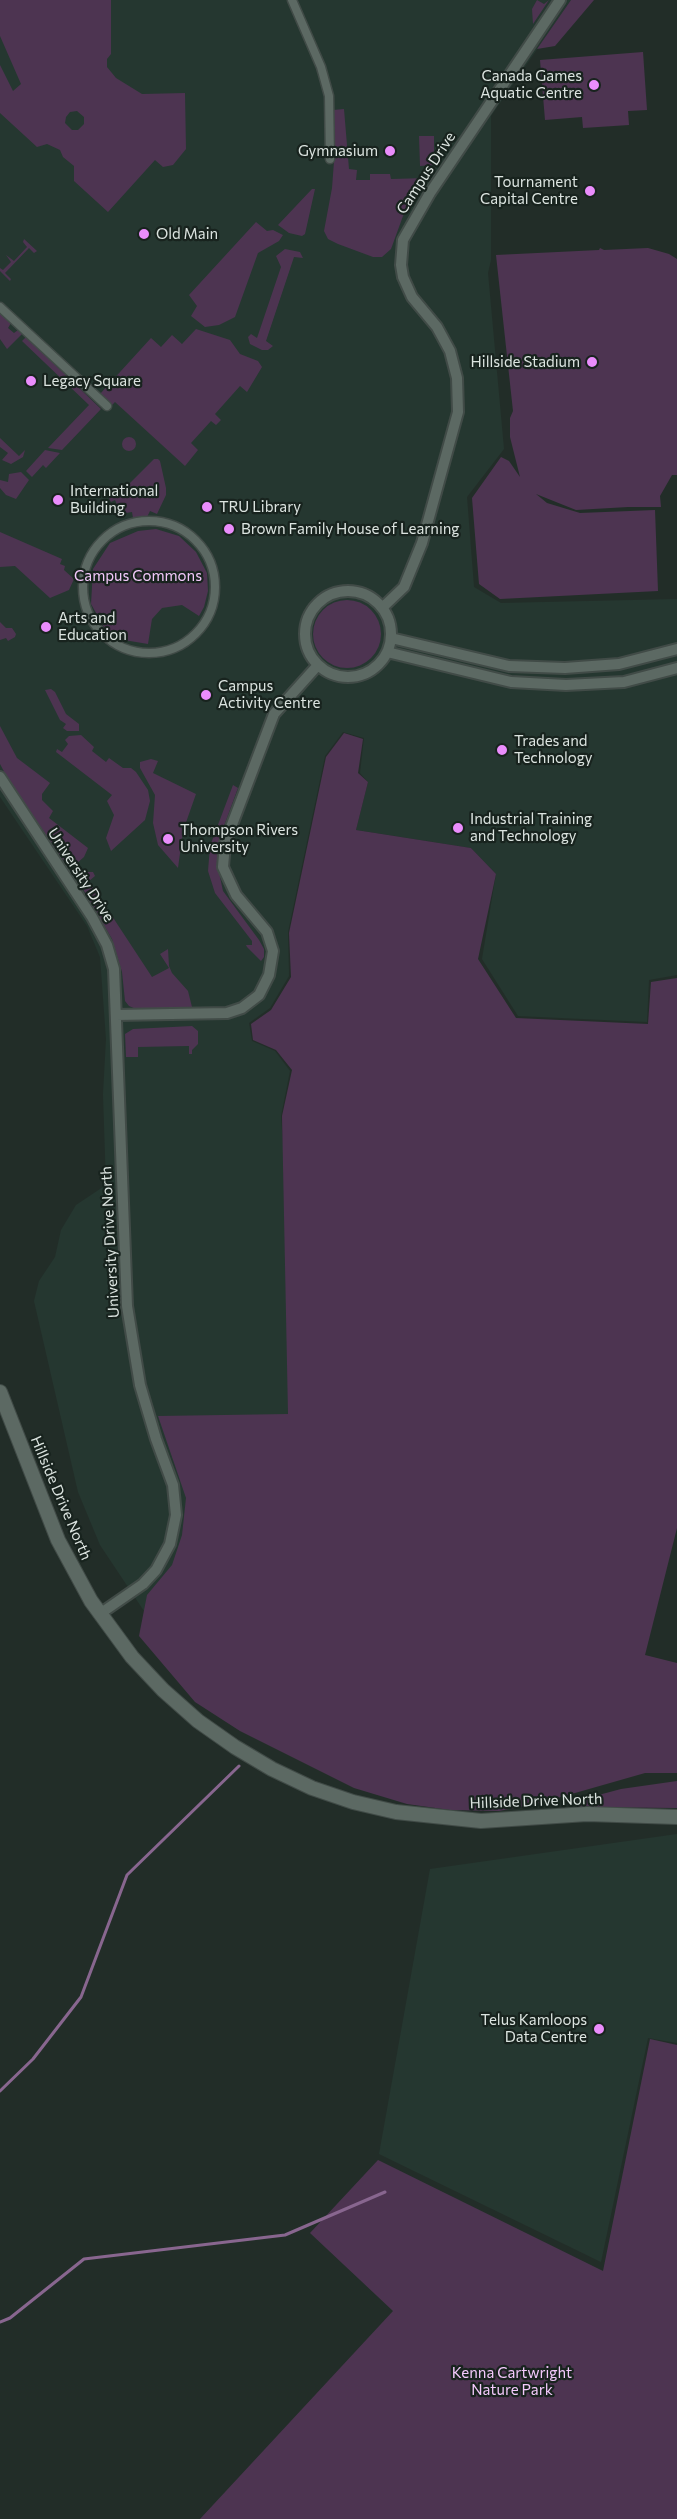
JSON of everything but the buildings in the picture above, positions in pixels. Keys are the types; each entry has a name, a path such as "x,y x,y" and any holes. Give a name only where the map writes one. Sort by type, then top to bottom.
{"street":[{"path":"292,0 321,67 329,96 330,159"},
{"name":"Campus Drive","path":"382,608 404,587 422,543 458,412 457,378 450,351 437,327 412,297 403,277 401,265 403,240 430,193 560,0"},
{"path":"0,307 107,406"},
{"path":"160,521 185,531 203,549 213,574 213,600 203,624 184,642 168,650 142,652 117,645 98,627 86,604 84,578 93,553 111,534 134,522 160,521"},
{"path":"353,591 374,600 382,608 387,617 391,638 387,652 374,668 356,676 342,676 329,673 318,665 305,641 305,627 309,615 317,604 328,596 353,591"},
{"path":"391,638 509,666 565,668 619,664 677,649"},
{"path":"387,652 511,682 555,685 624,682 677,668"},
{"path":"116,1015 227,1013 242,1008 259,994 269,975 273,951 267,932 236,895 223,867 225,843 274,714 318,665"},
{"name":"University Drive","path":"0,777 92,917 107,945 115,979 116,1015"},
{"name":"University Drive North","path":"104,1611 143,1584 156,1570 170,1544 176,1515 173,1485 140,1385 127,1306 116,1015"},
{"name":"Hillside Drive North","path":"0,1392 49,1519 71,1567 103,1620 139,1665 181,1706 235,1747 292,1779 353,1802 405,1813 464,1821 513,1821 587,1814 677,1817"},
{"path":"71,1567 81,1575 131,1648 139,1665"}],"shaded area":[{"name":"Thompson Rivers University","path":"0,0 571,0 491,116 491,260 488,273 504,449 467,497 474,587 501,603 677,599 677,975 649,980 647,1022 518,1016 482,959 496,874 471,848 356,830 368,782 360,773 364,738 343,732 325,756 288,932 289,976 270,1008 249,1023 252,1041 275,1051 290,1071 281,1116 303,1422 158,1632 100,1545 78,1492 34,1301 39,1281 55,1257 61,1230 76,1205 106,1185 103,1094 106,1039 100,957 87,926 0,797"},
{"path":"677,1834 677,2043 648,2038 601,2262 379,2154 430,1869"}],"green space":[{"path":"0,0 111,0 111,54 107,59 107,67 116,78 142,94 185,93 186,149 173,165 163,167 155,160 108,212 74,181 74,166 63,157 60,150 47,144 37,147 0,113 0,65 13,91 21,84 0,36","holes":["77,111 84,117 84,124 78,130 72,130 65,123 70,112"]},
{"path":"537,0 544,4 549,0 533,24 532,9"},
{"path":"571,0 594,0 555,46 537,49"},
{"name":"Canada Games Aquatic Centre","path":"643,52 647,110 628,111 629,125 583,128 582,117 545,120 540,60"},
{"path":"344,109 349,169 357,170 356,180 370,180 370,174 390,174 391,179 428,178 403,216 391,249 382,257 373,257 338,244 328,239 324,231 332,188 335,148 333,110"},
{"path":"419,136 434,136 434,165 420,166"},
{"path":"312,189 315,189 305,234 302,236 289,233 278,225"},
{"path":"256,222 267,231 273,230 283,235 279,241 258,253 235,317 219,325 205,327 191,316 197,306 189,295"},
{"path":"24,239 37,251 34,253 29,248 5,273 11,279 10,281 0,271 0,268 3,270 11,262 6,255 14,261 27,247 23,242"},
{"name":"Hillside Stadium","path":"600,248 604,250 648,248 669,254 677,259 677,475 672,475 660,496 661,507 576,510 536,494 547,503 580,513 655,510 658,591 500,599 479,584 472,498 501,457 509,461 520,477 510,437 510,418 513,411 496,255 599,250"},
{"path":"285,249 300,252 303,258 294,257 266,341 273,346 268,350 262,350 250,344 248,337 251,334 257,338 281,267 276,256"},
{"path":"0,313 11,323 8,328 14,333 18,330 22,334 7,349 0,339"},
{"path":"196,329 230,340 240,354 258,361 262,367 247,392 240,386 215,414 221,420 216,425 211,421 191,443 198,450 185,466 115,402 112,405 100,394 151,338 161,347 172,335 182,344"},
{"path":"26,337 101,409 62,450 48,448 89,405 22,341"},
{"path":"126,437 132,437 136,444 132,451 126,451 122,447 122,441"},
{"path":"0,438 19,456 25,450 23,457 11,464 2,460 8,453 0,447"},
{"path":"45,450 60,453 46,468 43,465 32,477 26,471"},
{"path":"154,459 160,461 166,495 157,514 150,511 147,517 133,518 132,512 126,513 123,506 118,507 115,500 111,502 107,495 125,488"},
{"path":"21,472 29,480 16,499 6,495 0,488 0,480 8,482 9,474"},
{"name":"Campus Commons","path":"156,529 179,536 196,552 207,573 208,591 204,607 199,616 182,605 162,608 152,619 148,644 124,640 104,627 91,604 93,569 110,543 138,531"},
{"path":"0,532 62,559 60,564 65,566 64,570 74,579 69,590 50,598 15,566 0,567"},
{"path":"347,600 360,602 371,610 379,621 381,634 379,647 371,658 360,666 347,668 334,666 323,658 315,647 313,634 315,621 323,610 334,602"},
{"path":"0,622 6,628 12,628 16,634 15,637 8,641 6,638 0,640"},
{"path":"51,689 55,692 66,714 79,724 79,731 67,731 63,728 66,724 60,720 45,690"},
{"path":"0,726 17,758 50,783 42,794 42,800 53,811 49,818 88,848 84,857 77,863 70,865 64,861 8,779 0,764"},
{"path":"344,733 363,739 358,773 368,782 356,830 471,848 496,874 478,959 516,1018 648,1024 651,982 677,978 677,1528 645,1655 677,1663 677,1773 645,1773 540,1803 499,1811 450,1810 407,1804 354,1788 240,1731 195,1702 139,1636 147,1595 172,1565 182,1535 186,1498 158,1416 288,1414 282,1116 292,1070 276,1050 253,1040 251,1024 271,1010 291,977 289,933 326,757"},
{"path":"81,735 94,747 92,751 106,762 109,758 123,768 131,768 136,772 148,790 150,801 145,820 111,851 106,838 114,815 107,801 112,795 56,752 57,749 62,752 68,744 65,740 69,736"},
{"path":"151,759 158,761 153,773 196,794 183,831 178,868 158,845 153,823 155,795 140,768 140,762"},
{"path":"233,785 238,788 221,834 217,863 223,891 264,949 264,957 261,961 246,945 252,945 252,941 215,893 208,871 210,846"},
{"path":"87,872 93,872 95,876 89,881 152,977 169,968 160,954 168,949 169,966 172,973 188,991 192,1007 136,1009 125,1001 122,972 112,939 80,884 79,878"},
{"path":"192,1026 198,1031 198,1044 192,1050 192,1054 189,1054 189,1046 138,1047 138,1057 126,1057 125,1034 133,1029"},
{"path":"677,1781 677,1808 576,1807 576,1801 621,1789"},
{"name":"Kenna Cartwright Nature Park","path":"650,2039 677,2045 677,2519 200,2519 393,2311 310,2233 378,2160 603,2271"}],"waterway":[{"path":"0,2091 33,2059 81,1997 127,1875 239,1766"},
{"path":"0,2322 10,2318 84,2259 285,2235 385,2192"}],"place":[{"name":"Canada Games Aquatic Centre","path":"594,85"},
{"name":"Gymnasium","path":"390,151"},
{"name":"Tournament Capital Centre","path":"590,191"},
{"name":"Old Main","path":"144,234"},
{"name":"Hillside Stadium","path":"592,362"},
{"name":"Legacy Square","path":"31,381"},
{"name":"International Building","path":"58,500"},
{"name":"TRU Library","path":"207,507"},
{"name":"Brown Family House of Learning","path":"229,529"},
{"name":"Arts and Education","path":"46,627"},
{"name":"Campus Activity Centre","path":"206,695"},
{"name":"Trades and Technology","path":"502,750"},
{"name":"Industrial Training and Technology","path":"458,828"},
{"name":"Thompson Rivers University","path":"168,839"},
{"name":"Telus Kamloops Data Centre","path":"599,2029"}]}
